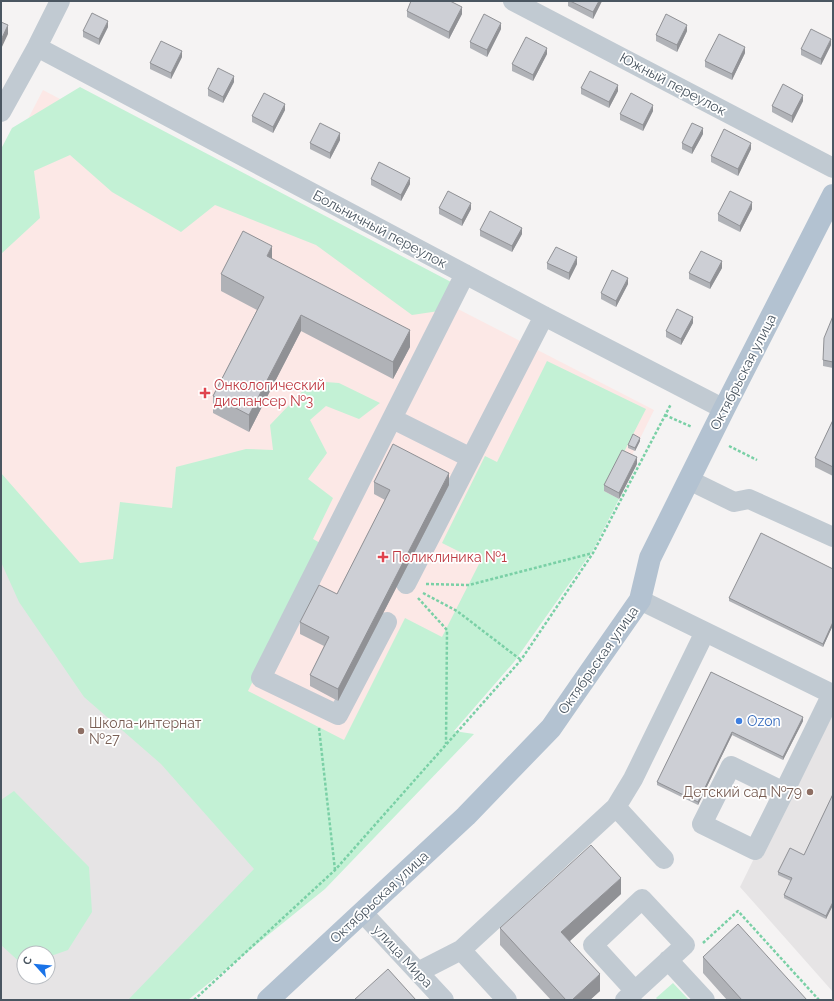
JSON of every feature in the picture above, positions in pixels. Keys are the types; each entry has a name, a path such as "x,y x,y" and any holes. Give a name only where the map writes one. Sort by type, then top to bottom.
{"main road":[{"name":"Октябрьская улица","path":"268,1000 466,816 551,728 640,600 650,558 833,195"}],"street":[{"path":"1,112 38,47 60,1"},
{"name":"Южный переулок","path":"513,1 833,168"},
{"name":"Больничный переулок","path":"38,47 544,316 724,409"},
{"path":"387,622 338,715 261,678 465,274"},
{"path":"406,584 544,316"},
{"path":"393,419 471,458"},
{"path":"688,480 734,502 749,499 833,537"},
{"path":"640,600 832,694 784,792"},
{"path":"418,972 461,950 616,807 633,779 705,632"},
{"path":"616,807 664,859"},
{"path":"642,899 685,945 630,996 592,945 642,899"},
{"name":"улица Мира","path":"362,912 444,1000"},
{"path":"461,950 507,1000"},
{"path":"668,960 705,1000"}],"path":[{"path":"194,1000 335,870 522,660 593,553 680,387"},
{"path":"406,584 469,584 593,553"},
{"path":"406,584 457,611 522,660"},
{"path":"406,584 447,630 446,744"},
{"path":"316,705 335,870"},
{"path":"698,947 738,911 819,1000"}],"shaded area":[{"path":"43,90 454,307 654,410 571,580 325,853 1,508 1,171"},
{"name":"Школа-интернат №27","path":"1,558 300,883 174,1000 1,1000"},
{"name":"Детский сад №79","path":"833,697 833,992 740,887"}],"green space":[{"path":"80,87 451,282 439,311 412,315 316,245 215,205 181,232 112,192 70,155 34,171 40,218 1,254 1,149 12,128"},
{"path":"547,361 646,409 604,491 619,499 593,550 514,662 454,731 474,734 325,889 188,1000 128,1000 254,869 161,764 84,697 19,602 1,562 1,473 80,563 113,559 120,502 172,508 176,467 246,449 273,450 270,425 312,381 339,383 380,403 359,419 326,406 310,420 327,453 308,479 333,498 313,539 322,544 248,691 344,740 405,618 442,637 480,562 442,543 485,456 497,462"},
{"path":"14,791 89,867 92,912 68,950 56,954 56,945 16,945 16,959 1,945 1,800"},
{"path":"673,983 689,1000 658,1000 656,998"}],"building":[{"path":"411,1 450,1 462,7 449,32 407,11"},
{"path":"570,1 599,1 593,12"},
{"path":"92,13 108,21 99,39 83,31"},
{"path":"484,14 501,23 487,50 470,42"},
{"path":"666,14 687,25 677,45 656,35"},
{"path":"1,22 8,25 1,40"},
{"path":"811,29 831,39 821,59 801,49"},
{"path":"719,34 745,47 732,74 705,61"},
{"path":"526,37 547,48 533,75 512,64"},
{"path":"161,41 182,51 171,73 150,63"},
{"path":"218,68 234,76 223,97 208,89"},
{"path":"590,71 618,85 609,102 581,88"},
{"path":"783,84 803,95 792,116 772,106"},
{"path":"264,93 285,104 273,127 252,116"},
{"path":"631,93 653,105 643,125 620,114"},
{"path":"320,123 340,133 330,153 310,143"},
{"path":"692,123 703,128 692,148 682,143"},
{"path":"724,129 751,143 738,169 711,156"},
{"path":"379,162 410,178 401,195 371,179"},
{"path":"448,191 471,203 462,220 439,208"},
{"path":"730,191 752,202 740,226 718,214"},
{"path":"490,211 522,228 512,246 480,230"},
{"path":"243,231 272,246 267,256 410,330 393,362 301,315 249,415 213,396 264,297 221,274"},
{"path":"556,247 577,257 569,273 547,263"},
{"path":"701,251 722,261 710,283 689,273"},
{"path":"612,270 628,278 616,301 601,293"},
{"path":"677,309 693,317 681,339 666,331"},
{"path":"833,316 833,362 823,360 824,338"},
{"path":"833,420 833,467 815,458"},
{"path":"633,434 640,438 635,448 628,445"},
{"path":"393,444 449,473 338,689 310,675 329,637 300,622 319,585 337,594 390,490 374,482"},
{"path":"622,450 637,457 619,493 604,485"},
{"path":"761,533 833,569 833,622 823,644 729,598"},
{"path":"711,672 803,717 783,757 732,732 698,802 657,782"},
{"path":"833,794 833,902 826,916 784,895 792,878 778,872 790,848 804,855"},
{"path":"591,845 621,878 561,932 600,974 572,1000 566,1000 500,928"},
{"path":"738,924 807,1000 742,1000 703,957"},
{"path":"388,969 416,1000 354,1000"}],"place":[{"name":"Онкологический диспансер №3","path":"205,393"},
{"name":"Поликлиника №1","path":"383,557"},
{"name":"Ozon","path":"739,721"},
{"name":"Школа-интернат №27","path":"81,731"},
{"name":"Детский сад №79","path":"810,792"}]}
